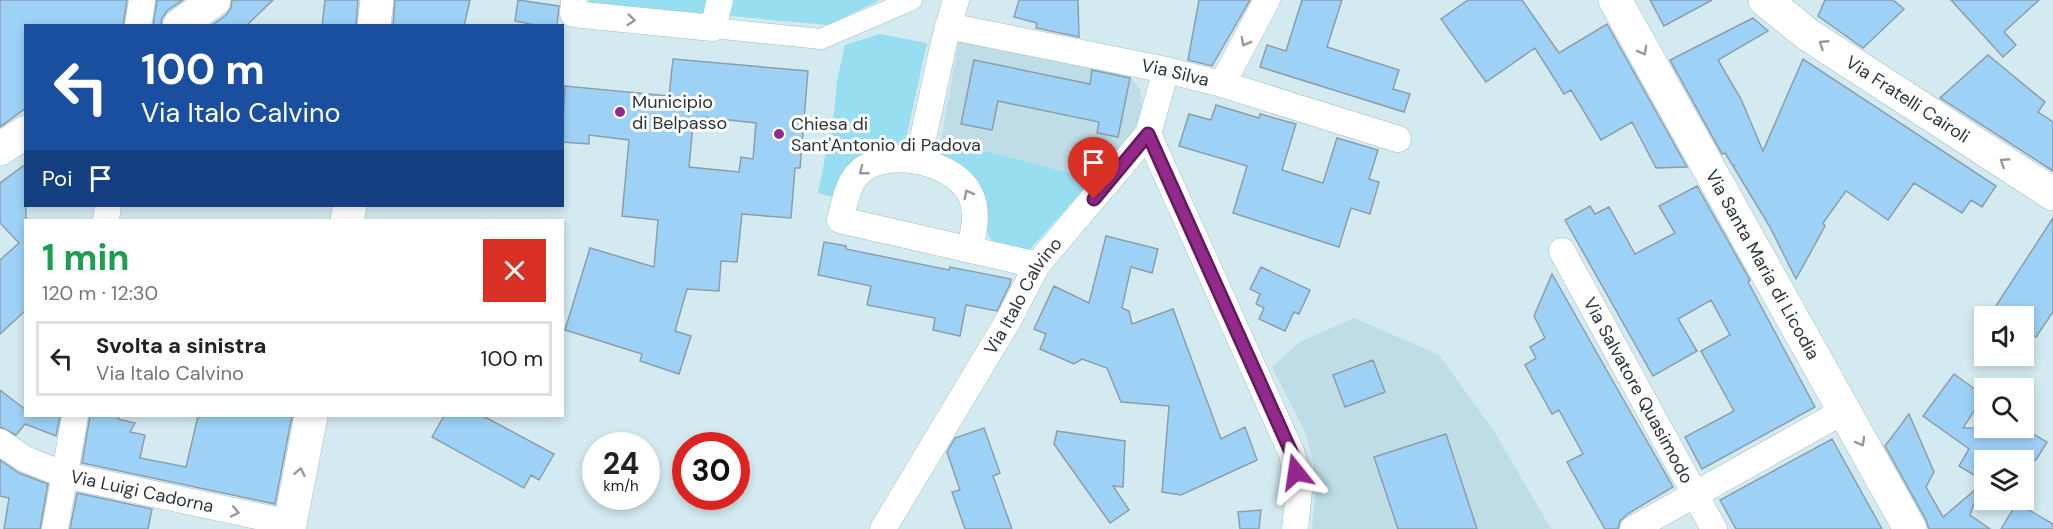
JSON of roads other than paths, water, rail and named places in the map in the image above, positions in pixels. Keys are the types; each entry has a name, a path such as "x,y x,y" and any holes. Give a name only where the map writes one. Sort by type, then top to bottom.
{"street":[{"path":"138,24 142,0"},
{"path":"182,24 214,0"},
{"path":"374,24 377,0"},
{"path":"574,0 573,14 821,39 912,0"},
{"path":"713,28 720,0"},
{"path":"918,161 956,0"},
{"path":"1222,84 1267,0"},
{"name":"Via Santa Maria di Licodia","path":"1615,0 1910,529"},
{"name":"Via Fratelli Cairoli","path":"1765,0 1807,34 2053,194"},
{"name":"Via Silva","path":"948,27 1166,70 1222,84 1398,139"},
{"name":"Via Italo Calvino","path":"883,529 1008,321 1037,265 1148,134 1166,70"},
{"path":"0,149 24,133"},
{"path":"1148,134 1292,454 1299,491 1295,529"},
{"path":"970,250 975,228 975,212 969,192 959,180 939,167 918,161 893,159 870,165 856,176 848,190 840,220 970,250 1037,265"},
{"name":"Via Salvatore Quasimodo","path":"1562,251 1714,529"},
{"path":"1633,529 1844,411"},
{"path":"55,529 75,417"},
{"path":"290,526 310,417"},
{"name":"Via Luigi Cadorna","path":"0,442 25,459 65,475 290,526"}],"place":[{"name":"Municipio di Belpasso","path":"620,112"},
{"name":"Chiesa di Sant'Antonio di Padova","path":"779,134"}]}
